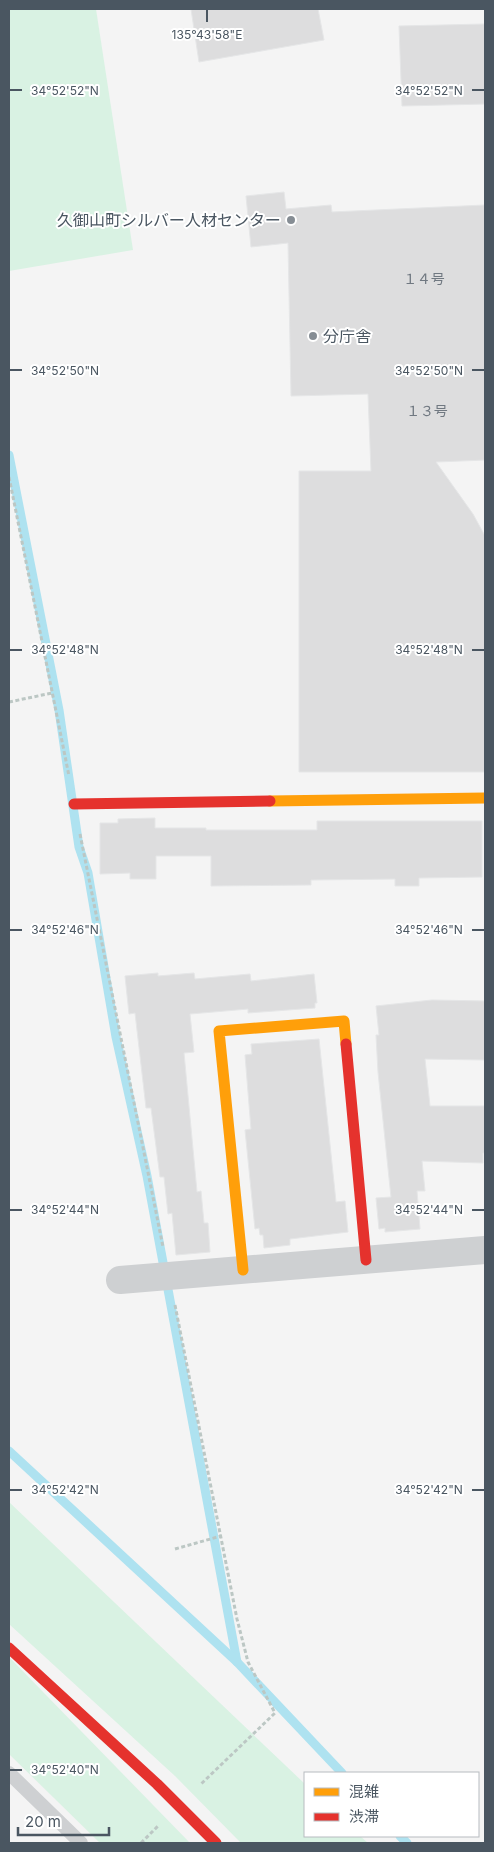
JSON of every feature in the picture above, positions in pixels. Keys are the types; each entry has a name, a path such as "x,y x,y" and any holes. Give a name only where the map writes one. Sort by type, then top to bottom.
{"street":[{"path":"74,804 485,798"},
{"path":"243,1270 219,1031 344,1021 366,1260"},
{"path":"120,1280 485,1250"},
{"path":"9,1648 179,1806 216,1843"}],"lane":[{"path":"9,1774 81,1843"}],"path":[{"path":"9,477 221,1536 248,1662 275,1712 141,1843"},
{"path":"9,702 52,693"},
{"path":"175,1549 221,1536"}],"green space":[{"path":"9,9 96,9 133,250 9,271"},
{"path":"9,1502 304,1783 304,1837 361,1837 368,1843 241,1843 175,1776 9,1624"},
{"path":"9,1657 190,1843 100,1843 9,1754"}],"building":[{"path":"191,9 318,9 324,40 199,62"},
{"path":"485,24 485,104 402,106 399,26"},
{"path":"284,192 286,209 331,205 332,212 485,205 485,460 436,462 473,514 485,536 485,772 299,772 299,471 371,471 368,394 291,396 288,243 251,247 246,196"},
{"path":"155,818 155,828 206,828 206,830 317,830 317,821 482,821 482,877 419,878 419,886 395,886 395,879 311,880 311,885 211,886 211,856 156,856 156,879 130,879 130,873 100,874 100,823 118,823 118,819"},
{"path":"158,973 158,976 194,973 195,979 250,974 251,981 314,974 317,1003 315,1003 315,1008 248,1013 248,1009 190,1014 194,1052 184,1053 197,1192 201,1191 204,1223 208,1223 210,1252 176,1255 172,1213 168,1214 164,1177 160,1177 151,1108 146,1108 135,1013 129,1014 125,976"},
{"path":"432,1000 485,1001 485,1060 425,1059 430,1106 485,1106 485,1153 483,1153 483,1163 422,1161 425,1191 417,1191 420,1229 385,1232 385,1228 379,1229 376,1198 391,1197 378,1072 376,1035 379,1035 376,1006"},
{"path":"319,1039 336,1202 345,1201 348,1232 290,1239 290,1245 264,1248 263,1235 260,1235 259,1228 255,1229 245,1130 251,1129 245,1055 252,1054 251,1044"}],"waterway":[{"path":"9,455 59,710 79,847 88,873 116,1037 147,1176 237,1662"},
{"path":"9,1451 237,1662 341,1772"},
{"path":"401,1837 407,1843"}],"traffic: slow":[{"path":"270,801 485,798"},
{"path":"243,1270 219,1031 344,1021 346,1044"}],"traffic: jam":[{"path":"74,804 270,801"},
{"path":"346,1044 366,1260"},
{"path":"9,1648 157,1784 216,1843"}],"place":[{"name":"久御山町シルバー人材センター","path":"291,220"},
{"name":"分庁舎","path":"313,336"}]}
